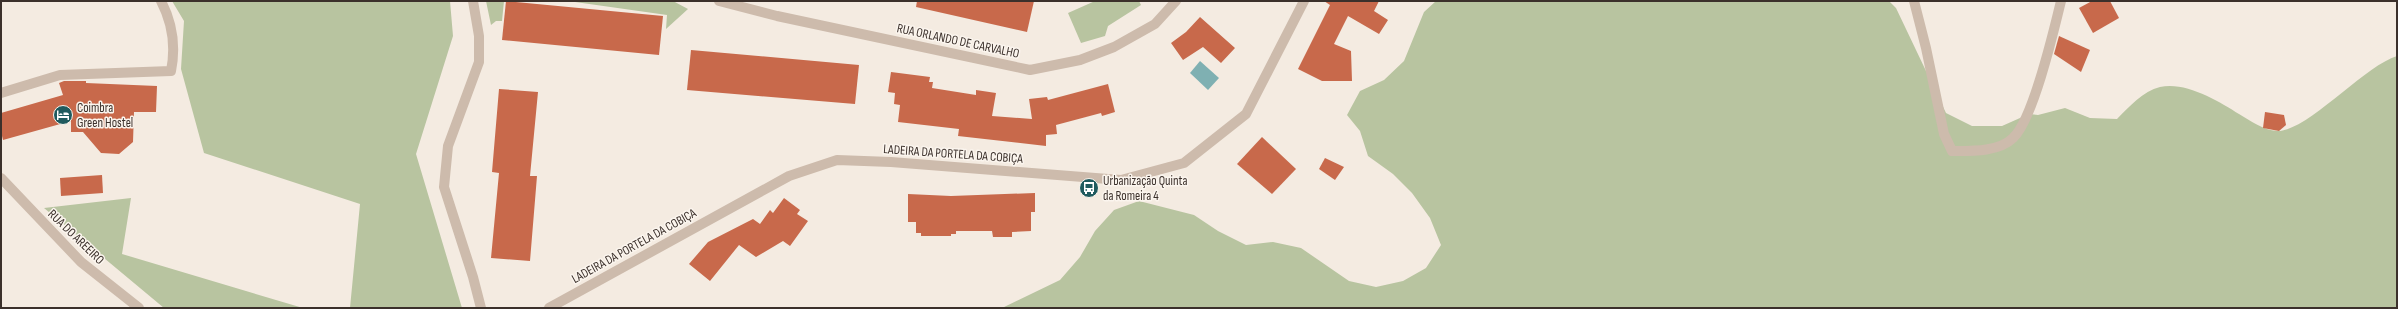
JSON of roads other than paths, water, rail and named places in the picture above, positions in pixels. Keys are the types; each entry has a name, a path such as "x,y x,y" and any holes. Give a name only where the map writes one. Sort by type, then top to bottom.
{"street":[{"path":"1,93 60,75 171,71 174,54 172,28 161,1"},
{"path":"473,1 478,36 479,62 448,146 444,187 473,277 481,308"},
{"name":"RUA ORLANDO DE CARVALHO","path":"720,1 777,16 1030,70 1080,60 1114,48 1155,24 1176,1"},
{"name":"LADEIRA DA PORTELA DA COBIÇA","path":"549,308 789,176 837,160 1121,180 1184,164 1246,114 1304,1"},
{"path":"1914,1 1926,48 1944,134 1952,152 1988,150 2013,138 2029,114 2061,1"},
{"name":"RUA DO AREEIRO","path":"1,178 81,262 139,308"}],"water":[{"path":"1200,61 1219,78 1208,90 1190,73"}],"place":[{"name":"Coimbra Green Hostel","path":"63,115"},
{"name":"Urbanização Quinta da Romeira 4","path":"1089,188"}]}
